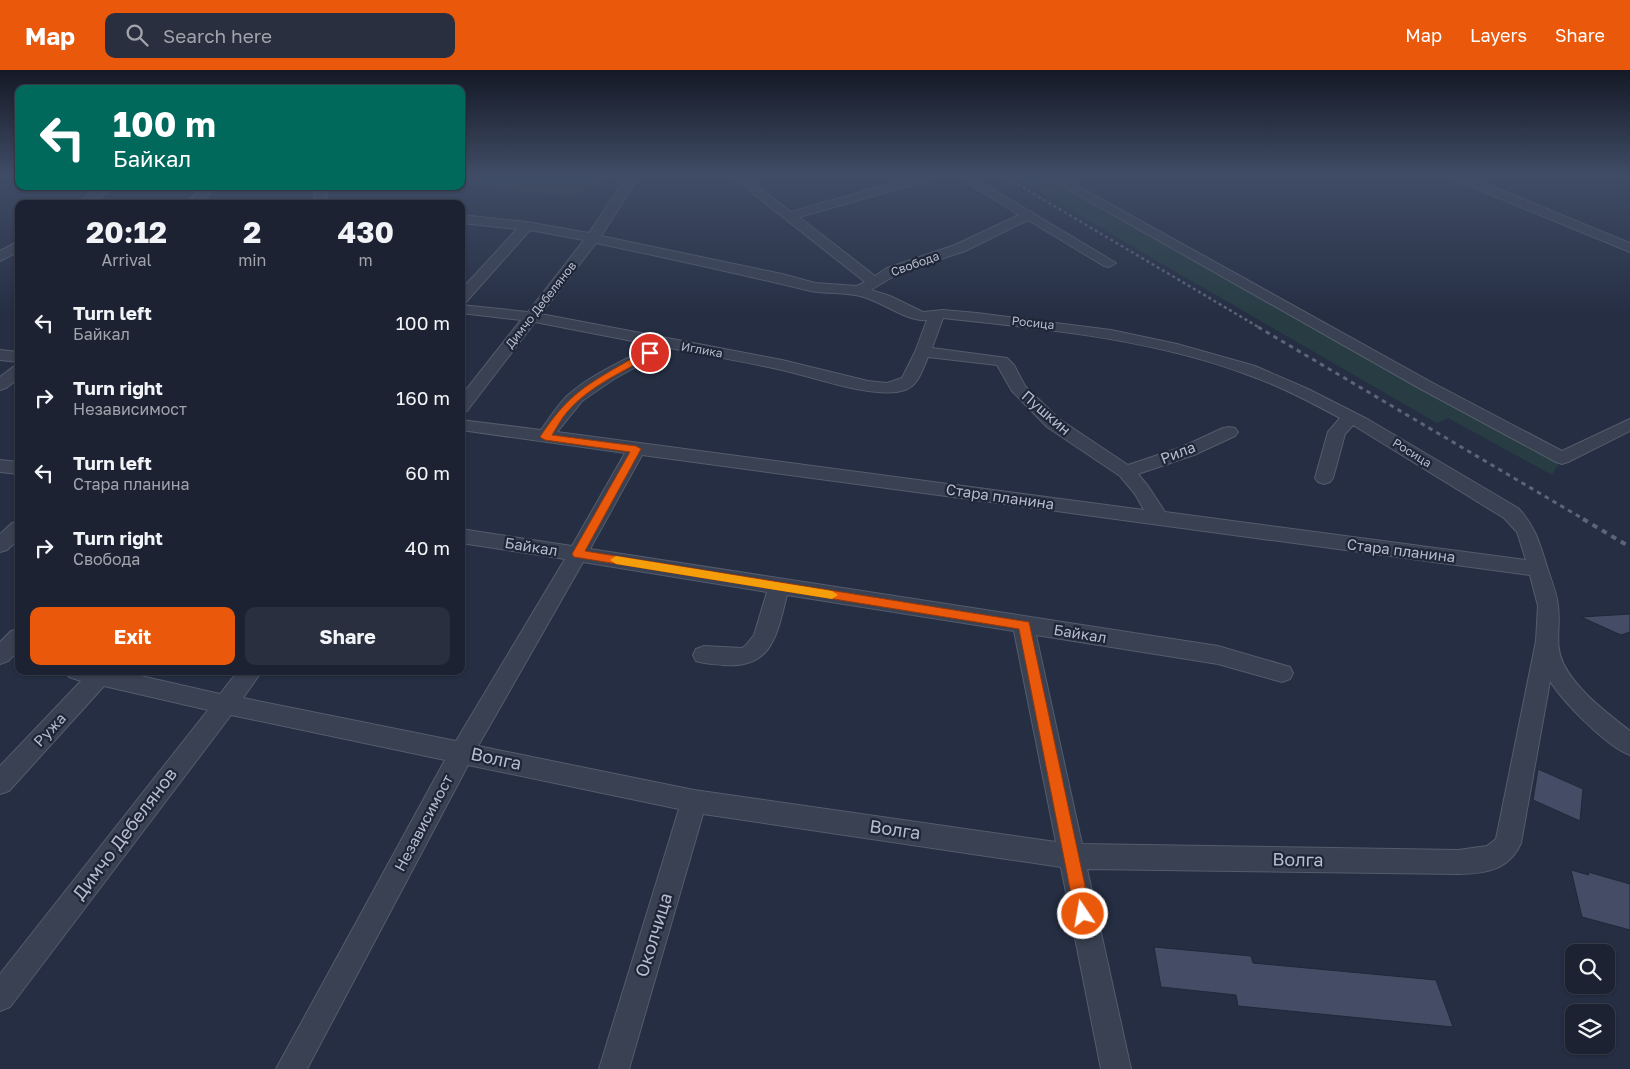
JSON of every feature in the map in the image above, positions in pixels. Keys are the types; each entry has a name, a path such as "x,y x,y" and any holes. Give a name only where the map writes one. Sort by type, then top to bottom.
{"street":[{"name":"Росица","path":"486,222 527,226 593,238 782,278 814,287 860,291 885,299 913,314 923,316 937,314 1062,326 1165,346 1254,371 1392,440 1511,513 1528,532 1533,546 1548,607 1548,635"},
{"name":"Димчо Дебелянов","path":"465,402 533,317 604,222"},
{"path":"797,222 873,281"},
{"name":"Свобода","path":"860,291 873,281 892,271 968,245 1016,222"},
{"path":"1037,222 1109,264"},
{"path":"1132,222 1425,385 1562,458 1630,424"},
{"path":"1566,222 1630,248"},
{"path":"465,295 527,226"},
{"path":"0,258 15,248"},
{"path":"0,258 15,260"},
{"name":"Иглика","path":"465,309 533,317 782,365 868,386 887,388 909,382 923,352"},
{"path":"923,352 937,314"},
{"path":"545,437 563,411 576,397 666,344"},
{"name":"Пушкин","path":"923,352 1001,361 1006,365 1018,388 1053,424 1126,472 1142,490 1159,519"},
{"path":"0,354 15,356"},
{"path":"0,385 15,373"},
{"path":"1324,478 1337,432 1350,418"},
{"name":"Стара планина","path":"465,426 1538,569"},
{"name":"Рила","path":"1126,472 1188,451 1229,432"},
{"name":"Независимост","path":"291,1069 462,752 578,554 636,449"},
{"path":"0,466 15,468"},
{"path":"0,545 15,532"},
{"name":"Байкал","path":"465,537 1218,655 1282,673"},
{"path":"704,655 746,656 757,651 763,642 779,586"},
{"path":"1024,626 1116,1069"},
{"path":"1548,635 1548,652 1558,673 1602,722 1630,746"},
{"name":"Волга","path":"109,675 224,704 694,801 1071,856 1444,862 1470,861 1500,853 1508,843 1548,635"},
{"path":"5,656 15,642"},
{"name":"Ружа","path":"0,783 109,675"},
{"name":"Димчо Дебелянов","path":"0,997 248,675"},
{"name":"Околчица","path":"614,1069 694,801"}],"green space":[{"path":"1090,222 1134,222 1562,458 1552,475 1448,418 1437,423"}],"building":[{"path":"1630,614 1630,632 1621,635 1581,617"},
{"path":"1538,769 1583,789 1580,821 1533,800"},
{"path":"1571,870 1589,875 1588,872 1630,884 1630,930 1582,917"},
{"path":"1154,947 1251,956 1253,963 1436,980 1453,1027 1238,1006 1236,995 1161,987"}],"railway":[{"path":"1081,222 1260,328"},
{"path":"1258,327 1585,520"},
{"path":"1583,519 1630,547"}],"slow traffic":[{"path":"616,560 832,595"}],"route":[{"path":"650,353 576,397 563,411 545,437 636,449 578,554 1024,626 1083,914"}]}
